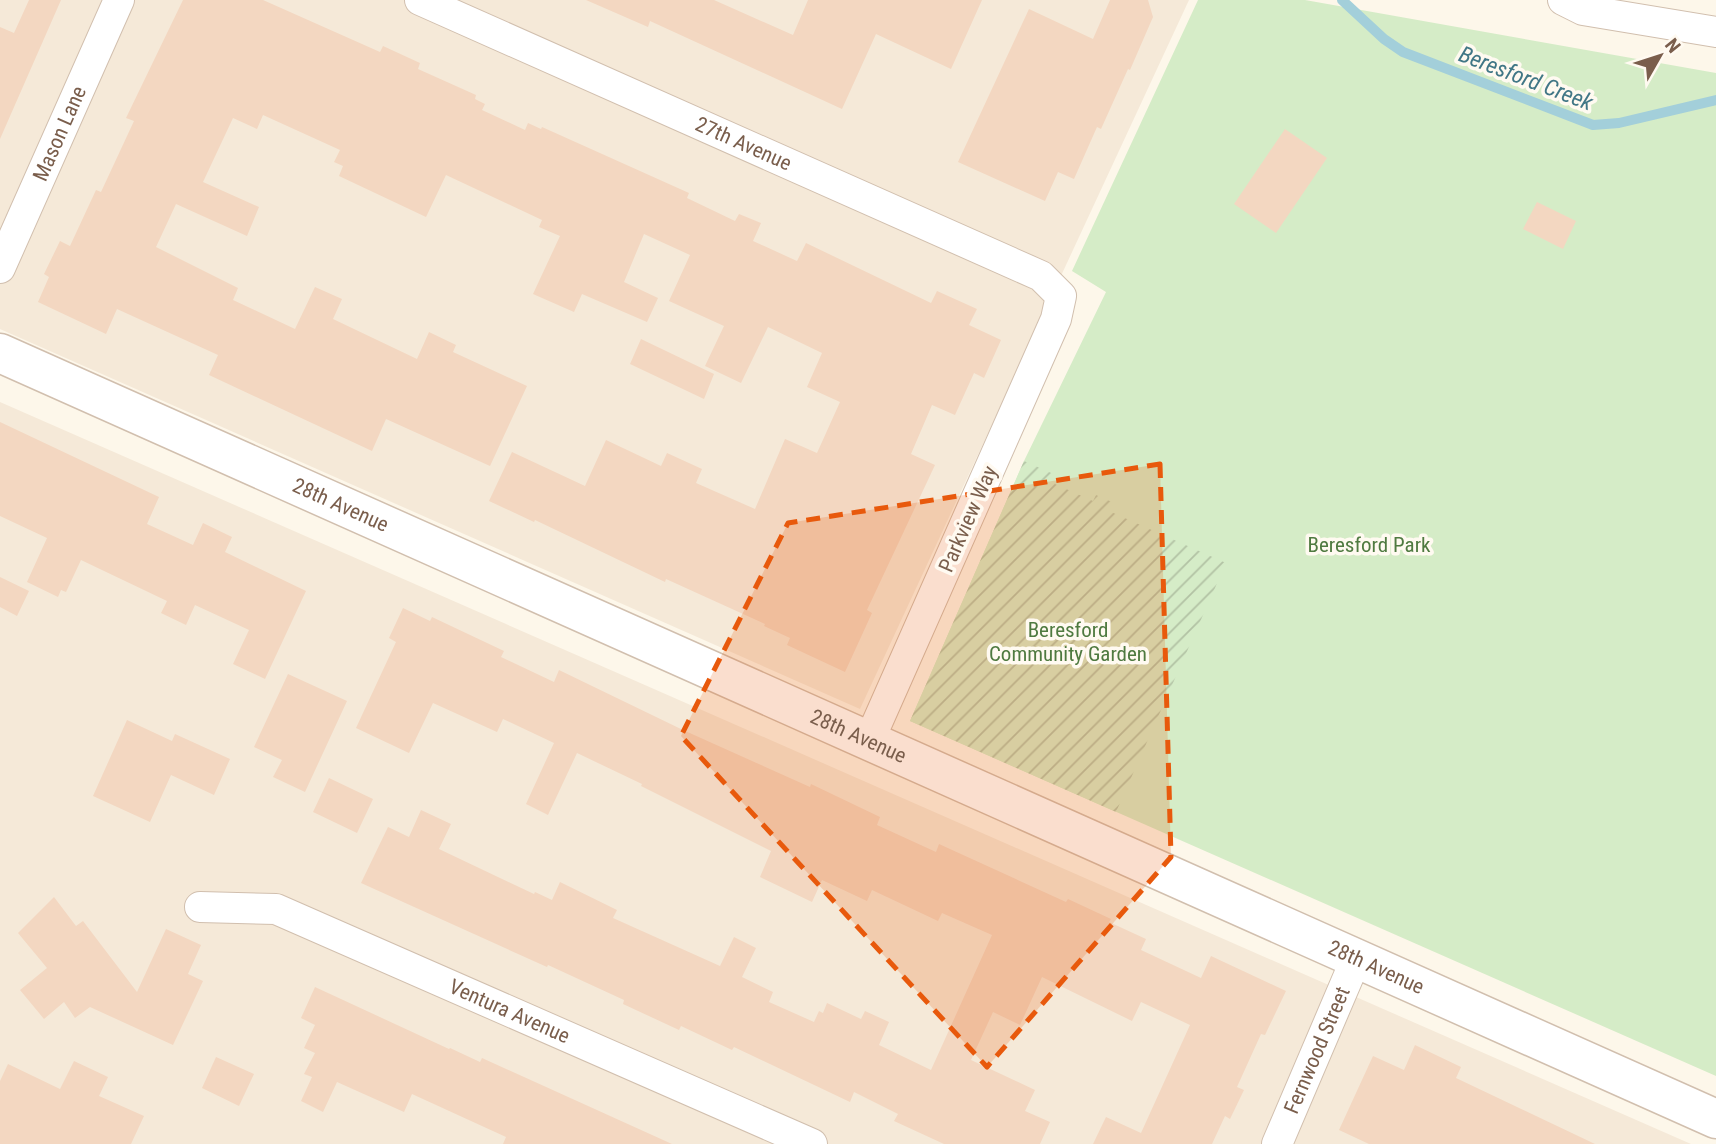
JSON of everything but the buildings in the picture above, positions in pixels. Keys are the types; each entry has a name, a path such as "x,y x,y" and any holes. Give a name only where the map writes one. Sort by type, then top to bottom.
{"street":[{"name":"Mason Lane","path":"0,268 119,0"},
{"name":"27th Avenue","path":"420,0 1041,276 1061,296"},
{"path":"1563,0 1583,10 1716,33"},
{"name":"Parkview Way","path":"869,741 1056,319 1061,296"},
{"name":"28th Avenue","path":"0,352 1716,1119"},
{"name":"Ventura Avenue","path":"200,907 276,909 812,1144"},
{"name":"Fernwood Street","path":"1277,1144 1356,959"}],"highlighted area":[{"path":"1160,464 1171,857 987,1067 681,736 788,523"}],"shaded area":[{"path":"0,0 1189,0 860,709 0,329"},
{"path":"0,402 1691,1144 0,1144"}],"green space":[{"name":"Beresford Park","path":"1198,0 1305,0 1716,73 1716,1076 910,721 1024,461 1106,292 1072,271"},
{"name":"Beresford Community Garden","path":"1024,461 1058,476 1055,484 1093,501 1096,495 1112,502 1109,511 1226,563 1116,812 910,721"}],"waterway":[{"name":"Beresford Creek","path":"1342,0 1384,39 1403,52 1593,125 1619,123 1716,100"}]}
